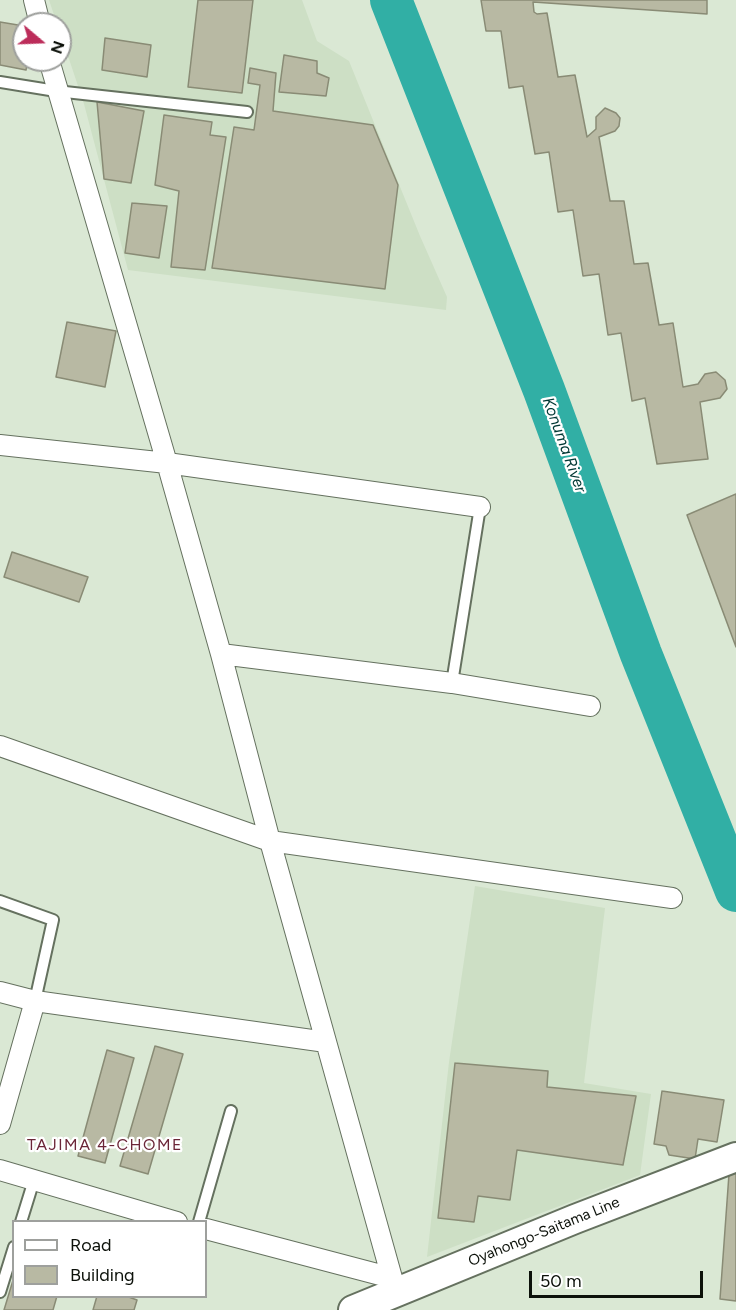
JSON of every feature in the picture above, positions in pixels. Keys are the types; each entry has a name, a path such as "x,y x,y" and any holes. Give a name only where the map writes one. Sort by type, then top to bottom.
{"main road":[{"name":"Oyahongo-Saitama Line","path":"352,1310 736,1157"}],"street":[{"path":"52,72 221,654 326,1042 390,1293"},
{"path":"0,445 167,463 480,507"},
{"path":"221,654 452,683 590,706"},
{"path":"0,746 270,841 672,898"},
{"path":"0,992 35,1001 326,1042"},
{"path":"0,1124 35,1001"},
{"path":"0,1170 174,1220"},
{"path":"207,1229 390,1293"}],"lane":[{"path":"0,82 56,91 247,112"},
{"path":"452,683 480,507"},
{"path":"0,901 53,920 35,1001"},
{"path":"199,1220 231,1111"},
{"path":"21,1220 34,1180"},
{"path":"0,1292 12,1253"}],"shaded area":[{"path":"49,0 302,0 317,41 349,61 447,297 446,310 128,270 84,104 72,68 72,12 53,12"},
{"path":"475,886 605,908 584,1083 651,1094 640,1175 427,1257 449,1062"}],"building":[{"path":"198,0 253,0 242,93 188,87"},
{"path":"481,0 707,0 707,14 533,2 534,12 547,13 558,77 575,75 587,137 596,129 596,117 605,108 616,113 620,118 619,126 615,131 599,137 610,201 624,201 634,264 648,263 659,325 673,323 683,387 698,384 705,374 716,372 725,380 727,389 720,398 700,402 708,459 657,464 645,398 632,401 621,333 608,335 599,274 583,276 573,210 558,212 549,152 535,154 523,86 509,88 501,31 486,31"},
{"path":"0,22 12,24 12,67 0,65"},
{"path":"105,38 151,45 147,77 102,70"},
{"path":"284,55 317,61 317,73 329,78 326,96 279,92"},
{"path":"250,68 276,73 273,111 373,125 398,185 385,289 212,268 234,127 254,130 260,85 248,83"},
{"path":"97,102 144,111 131,183 104,179"},
{"path":"164,115 212,122 210,135 226,137 205,270 171,267 179,191 155,185"},
{"path":"132,203 167,206 159,258 125,253"},
{"path":"67,322 116,331 105,387 56,377"},
{"path":"736,494 736,647 687,515"},
{"path":"12,552 88,577 79,602 4,577"},
{"path":"155,1046 183,1054 148,1174 120,1166"},
{"path":"107,1050 134,1058 105,1163 78,1156"},
{"path":"455,1063 548,1071 547,1087 636,1096 623,1165 517,1150 510,1200 478,1196 474,1222 438,1218"},
{"path":"662,1091 724,1100 717,1142 698,1139 695,1159 669,1155 666,1146 654,1144"},
{"path":"736,1172 736,1301 720,1299 729,1174"},
{"path":"12,1284 12,1298 56,1298 53,1310 4,1310"},
{"path":"96,1298 137,1300 134,1310 93,1310"}],"waterway":[{"name":"Konuma River","path":"391,0 544,390 641,654 736,891"}],"district":[{"name":"TAJIMA 4-CHOME","path":"105,1145"}]}
